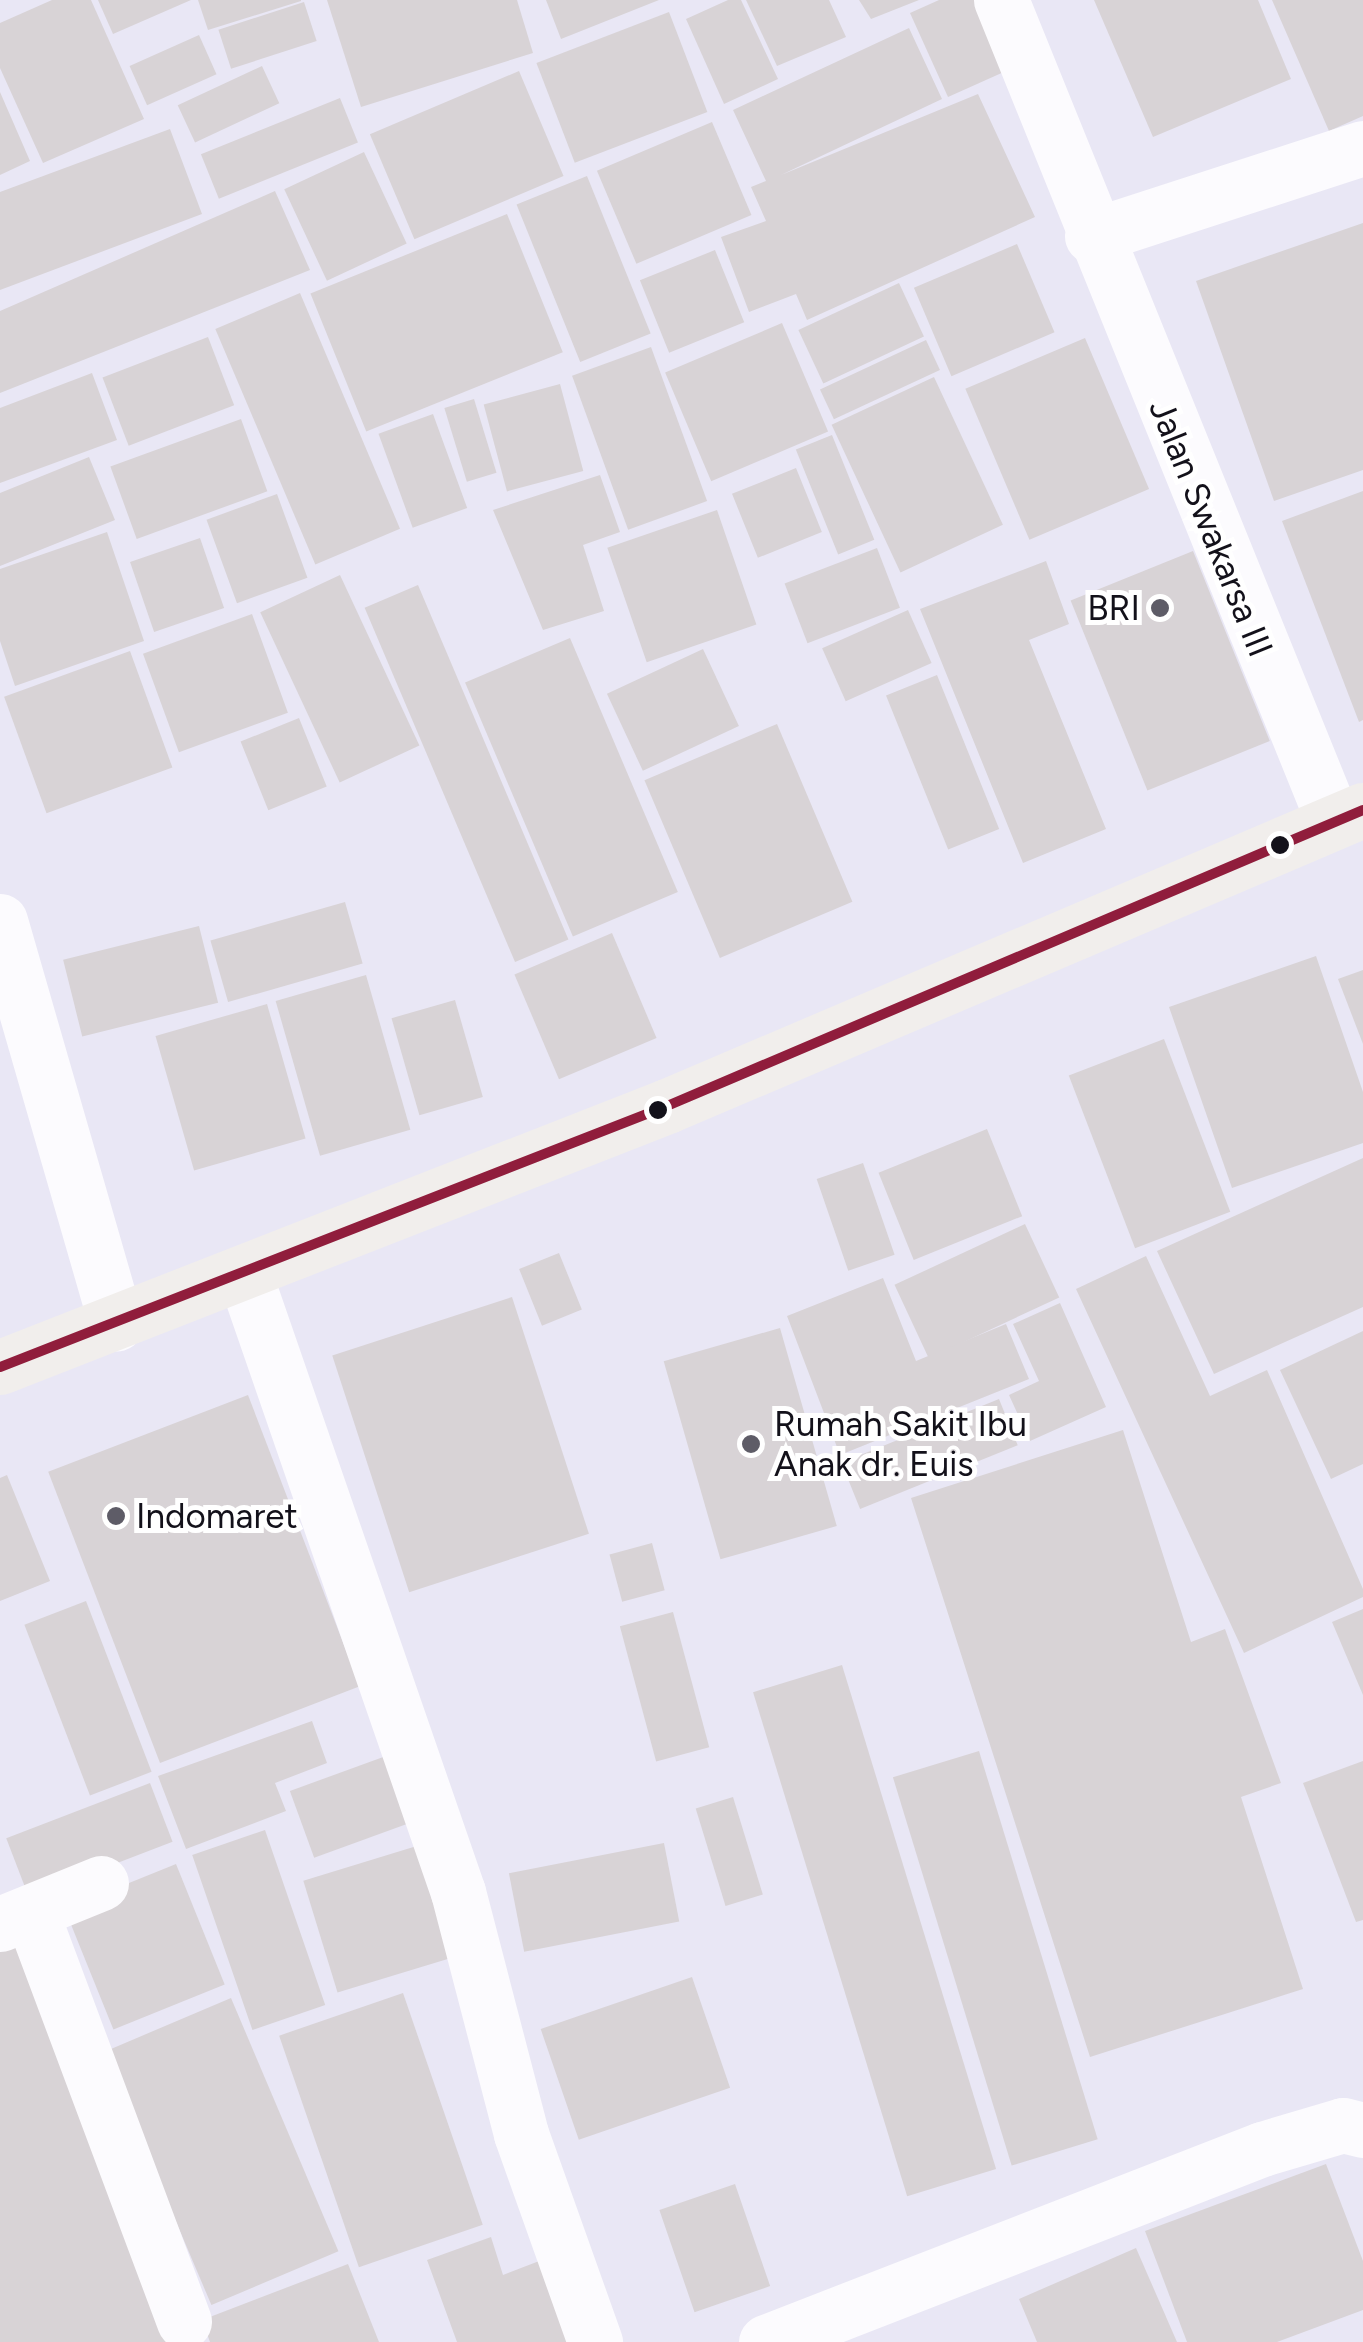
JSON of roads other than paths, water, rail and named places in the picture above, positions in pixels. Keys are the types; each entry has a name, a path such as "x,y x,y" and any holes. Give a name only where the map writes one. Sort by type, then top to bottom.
{"street":[{"name":"Jalan Swakarsa III","path":"1001,0 1092,236 1348,814"},
{"path":"1092,236 1363,148"},
{"path":"0,1367 245,1276 994,970 1348,814"},
{"path":"0,921 116,1324"},
{"path":"245,1276 458,1892 521,2134 595,2342"},
{"path":"101,1883 16,1918 184,2321"},
{"path":"766,2342 1262,2148 1342,2125 1363,2130"}],"place":[{"name":"BRI","path":"1160,608"},
{"name":"Rumah Sakit Ibu Anak dr. Euis","path":"751,1444"},
{"name":"Indomaret","path":"116,1516"}]}
